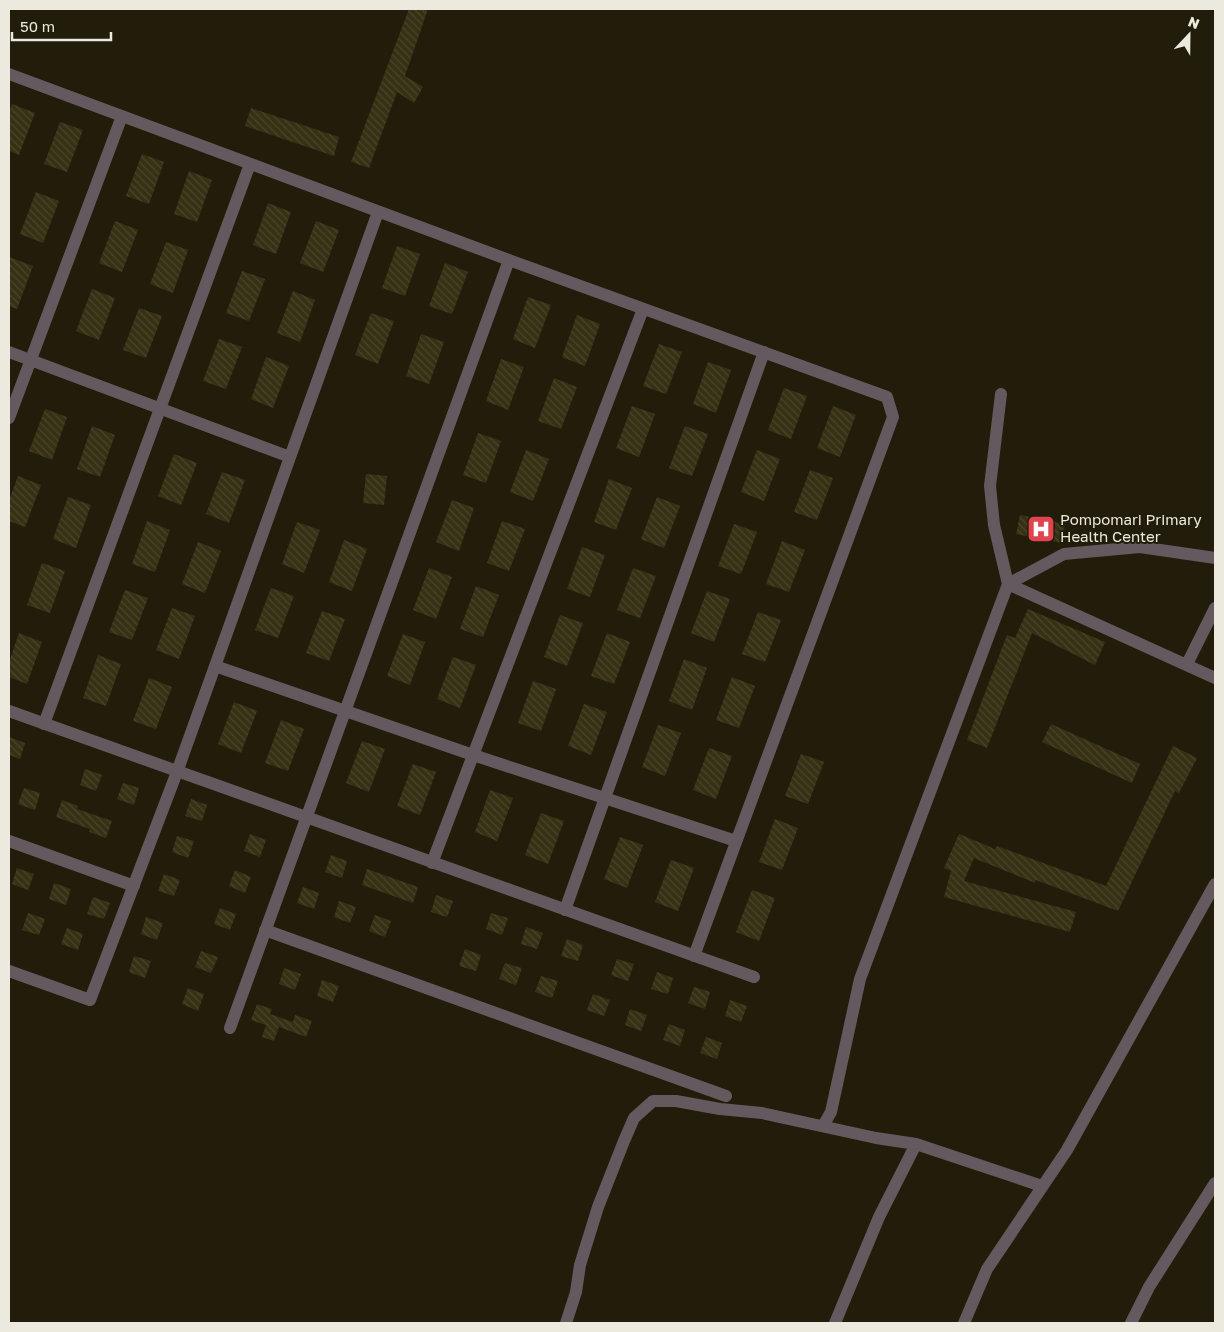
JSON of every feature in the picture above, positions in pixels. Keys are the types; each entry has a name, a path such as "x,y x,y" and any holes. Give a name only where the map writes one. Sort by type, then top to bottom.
{"street":[{"path":"9,74 378,212 887,397 893,416 694,956"},
{"path":"9,418 122,116"},
{"path":"44,724 250,164"},
{"path":"9,971 90,1000 177,772 378,212"},
{"path":"230,1028 509,260"},
{"path":"432,863 643,309"},
{"path":"9,352 290,457"},
{"path":"565,910 764,352"},
{"path":"823,1126 831,1112 860,979 1008,584 994,524 990,486 1002,394"},
{"path":"1008,584 1064,554 1140,547 1215,558"},
{"path":"1008,584 1188,664 1215,678"},
{"path":"1188,664 1215,608"},
{"path":"215,666 473,755 736,841"},
{"path":"9,711 754,977"},
{"path":"9,841 134,886"},
{"path":"964,1323 987,1269 1067,1150 1215,884"},
{"path":"266,930 726,1096"},
{"path":"566,1323 588,1240 624,1140 634,1118 653,1101 676,1101 720,1109 762,1113 876,1138 916,1144 1042,1186"},
{"path":"835,1323 878,1217 916,1144"},
{"path":"1131,1323 1149,1287 1215,1183"}],"building":[{"path":"409,9 428,9 405,76 423,87 414,103 397,92 369,168 351,162"},
{"path":"12,104 35,113 19,155 9,151 9,113"},
{"path":"251,108 339,137 334,156 245,126"},
{"path":"60,122 83,130 67,172 44,164"},
{"path":"142,154 164,162 149,204 126,196"},
{"path":"189,171 212,180 197,222 174,214"},
{"path":"36,192 59,201 43,243 20,234"},
{"path":"268,203 291,212 276,254 253,245"},
{"path":"115,221 138,230 122,272 99,263"},
{"path":"316,221 339,230 323,272 300,263"},
{"path":"166,242 188,250 173,293 150,284"},
{"path":"397,246 420,254 405,296 382,288"},
{"path":"9,257 33,266 17,309 9,306"},
{"path":"445,263 468,272 452,314 429,306"},
{"path":"242,271 265,279 249,321 226,313"},
{"path":"92,289 115,298 99,340 76,331"},
{"path":"293,291 315,300 300,342 277,333"},
{"path":"528,297 551,305 535,348 513,339"},
{"path":"139,308 162,316 146,358 123,350"},
{"path":"371,313 394,321 378,364 355,355"},
{"path":"577,315 600,324 585,366 562,357"},
{"path":"421,334 444,342 429,384 406,376"},
{"path":"219,339 242,347 226,389 203,381"},
{"path":"659,344 682,352 666,394 643,386"},
{"path":"266,357 289,366 273,408 251,399"},
{"path":"501,359 524,367 508,410 486,401"},
{"path":"708,362 731,370 716,413 693,404"},
{"path":"554,378 577,387 561,429 538,421"},
{"path":"784,388 807,396 791,439 768,430"},
{"path":"632,406 655,414 639,457 616,448"},
{"path":"833,406 856,415 840,457 817,448"},
{"path":"45,409 67,417 52,460 29,451"},
{"path":"92,426 115,435 100,477 77,469"},
{"path":"685,426 708,434 692,476 669,468"},
{"path":"478,433 501,441 486,483 463,475"},
{"path":"526,450 549,459 533,501 510,492"},
{"path":"757,450 780,459 764,501 741,492"},
{"path":"174,454 197,463 181,505 158,496"},
{"path":"810,470 833,478 817,520 794,512"},
{"path":"222,472 245,480 229,523 206,514"},
{"path":"366,474 387,476 384,505 363,503"},
{"path":"18,476 41,485 25,527 9,521 9,500"},
{"path":"609,479 632,488 616,530 594,522"},
{"path":"68,497 91,505 76,548 53,539"},
{"path":"657,497 680,506 664,548 641,539"},
{"path":"452,500 474,508 459,551 436,542"},
{"name":"Pompomari Primary Health Center","path":"1020,515 1065,524 1062,543 1016,534"},
{"path":"147,521 170,530 155,572 132,564"},
{"path":"502,521 525,529 509,571 487,563"},
{"path":"297,522 320,530 304,573 282,564"},
{"path":"734,524 757,532 741,574 718,566"},
{"path":"344,540 367,549 352,591 329,582"},
{"path":"782,541 805,550 789,592 766,584"},
{"path":"198,542 221,551 205,593 182,584"},
{"path":"582,547 605,555 590,597 567,589"},
{"path":"42,563 65,571 50,613 27,605"},
{"path":"429,568 452,577 436,619 413,610"},
{"path":"633,568 656,576 640,618 617,610"},
{"path":"476,586 499,595 483,637 460,629"},
{"path":"271,588 294,596 278,638 255,630"},
{"path":"125,590 148,598 132,640 109,632"},
{"path":"707,591 730,599 714,642 691,633"},
{"path":"172,608 195,616 179,659 156,650"},
{"path":"1028,609 1105,642 1095,665 1032,633 987,748 967,740 1007,635 1015,638"},
{"path":"322,611 345,619 329,661 306,653"},
{"path":"758,612 781,620 765,662 742,654"},
{"path":"560,615 583,623 567,666 544,657"},
{"path":"19,633 42,642 27,684 9,677 9,662"},
{"path":"607,633 630,642 614,684 591,676"},
{"path":"403,634 425,642 410,685 387,676"},
{"path":"98,655 121,664 106,706 83,698"},
{"path":"453,657 476,665 460,708 437,699"},
{"path":"684,659 707,668 692,710 669,701"},
{"path":"732,677 755,686 739,728 716,720"},
{"path":"149,678 172,687 156,729 133,721"},
{"path":"533,681 556,689 541,731 518,723"},
{"path":"234,702 257,711 241,753 218,744"},
{"path":"584,704 607,712 591,755 568,746"},
{"path":"281,720 304,729 288,771 265,763"},
{"path":"1051,724 1140,764 1132,783 1042,742"},
{"path":"658,725 681,733 665,776 642,767"},
{"path":"9,737 25,743 20,759 9,755"},
{"path":"362,741 385,749 369,792 346,783"},
{"path":"1173,746 1197,758 1179,793 1175,791 1118,911 1036,880 1035,883 974,858 964,881 1076,912 1070,932 944,897 951,871 944,868 959,834 995,849 997,846 1106,886"},
{"path":"709,748 732,756 716,799 693,790"},
{"path":"801,754 824,762 808,804 785,796"},
{"path":"413,764 436,772 420,815 397,806"},
{"path":"85,769 102,775 96,791 80,785"},
{"path":"123,783 139,788 134,805 117,799"},
{"path":"24,788 40,793 35,810 18,804"},
{"path":"490,790 513,798 497,841 475,832"},
{"path":"191,799 207,805 202,821 185,816"},
{"path":"62,800 78,806 77,809 112,821 106,838 89,832 90,829 56,817"},
{"path":"541,813 564,821 548,864 525,855"},
{"path":"775,819 798,828 782,870 759,862"},
{"path":"250,834 266,840 260,857 244,851"},
{"path":"177,836 194,841 188,858 172,852"},
{"path":"620,837 643,845 627,888 604,879"},
{"path":"331,855 347,861 342,878 325,872"},
{"path":"671,860 694,868 678,911 655,902"},
{"path":"17,868 34,874 28,890 12,884"},
{"path":"367,869 418,887 413,903 362,885"},
{"path":"235,870 251,877 245,893 229,886"},
{"path":"164,874 180,880 174,896 158,891"},
{"path":"54,883 71,889 66,905 49,899"},
{"path":"303,887 319,893 314,909 297,903"},
{"path":"752,890 775,898 759,941 736,932"},
{"path":"436,895 453,901 447,917 431,912"},
{"path":"93,897 110,903 104,919 87,914"},
{"path":"339,901 356,907 350,923 334,917"},
{"path":"220,908 236,914 230,930 214,924"},
{"path":"28,913 45,919 39,935 22,930"},
{"path":"491,913 508,918 502,935 486,929"},
{"path":"375,915 391,921 385,937 369,931"},
{"path":"146,917 163,923 157,940 141,934"},
{"path":"526,927 543,933 537,949 521,944"},
{"path":"67,928 83,934 78,950 61,944"},
{"path":"567,939 583,945 578,961 561,956"},
{"path":"465,949 481,955 476,971 459,966"},
{"path":"201,951 218,957 211,973 195,967"},
{"path":"134,956 151,961 145,978 129,972"},
{"path":"617,959 634,964 628,981 611,975"},
{"path":"505,963 522,968 516,985 499,979"},
{"path":"284,968 301,974 295,990 279,984"},
{"path":"657,972 673,978 668,994 651,989"},
{"path":"541,976 558,981 552,998 535,992"},
{"path":"322,980 339,986 333,1002 317,996"},
{"path":"694,987 710,992 705,1009 688,1003"},
{"path":"188,988 204,994 198,1011 182,1004"},
{"path":"593,994 610,1000 604,1016 587,1010"},
{"path":"730,1000 747,1006 741,1022 725,1016"},
{"path":"257,1004 272,1009 270,1014 293,1022 295,1015 312,1021 306,1037 279,1027 274,1041 262,1037 266,1025 251,1020"},
{"path":"630,1009 647,1015 641,1031 625,1025"},
{"path":"669,1024 685,1030 680,1046 663,1040"},
{"path":"706,1037 722,1043 717,1059 700,1053"}],"place":[{"name":"Pompomari Primary Health Center","path":"1041,529"}]}
